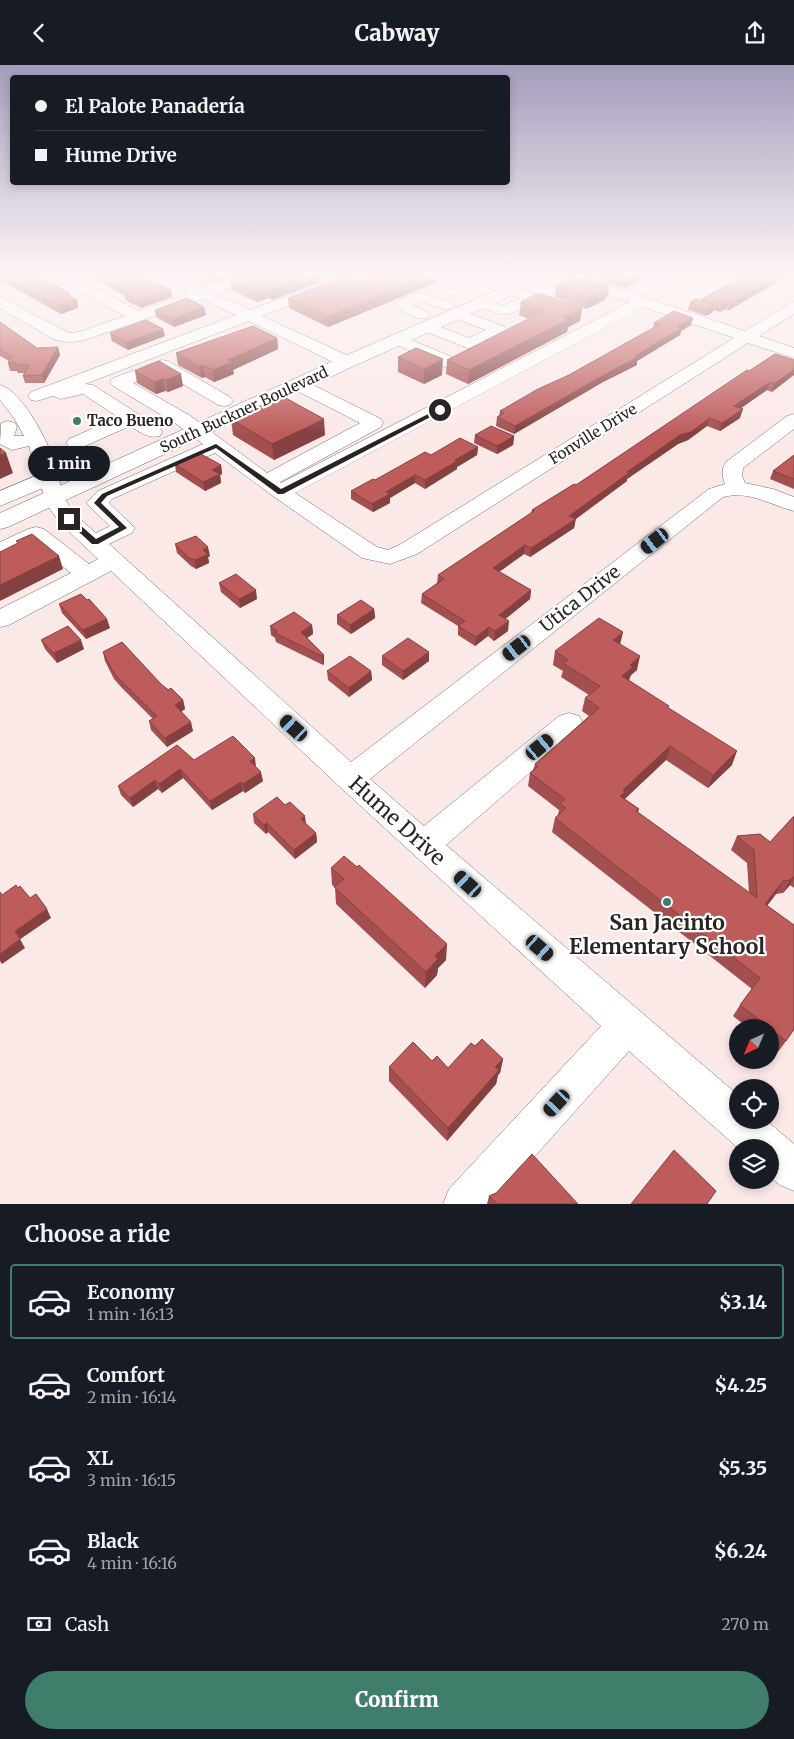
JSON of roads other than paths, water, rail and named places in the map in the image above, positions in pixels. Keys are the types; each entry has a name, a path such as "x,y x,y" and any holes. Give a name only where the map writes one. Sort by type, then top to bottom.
{"main road":[{"name":"South Buckner Boulevard","path":"189,425 224,401 339,358 408,328"},
{"name":"South Buckner Boulevard","path":"0,522 51,488 189,425 299,385 339,358 399,339 415,328"},
{"name":"South Buckner Boulevard","path":"0,499 51,488 120,467 155,441"}],"street":[{"path":"45,328 69,339 104,328"},
{"path":"4,424 4,437 12,444 17,411 37,397 216,328"},
{"path":"277,328 339,358"},
{"path":"439,328 470,344 499,330 495,328"},
{"path":"273,487 372,446 584,328"},
{"path":"721,328 794,353"},
{"name":"Fonville Drive","path":"273,487 370,553 390,557 409,549 761,328"},
{"path":"399,339 451,363"},
{"path":"224,401 162,365 119,382 189,425 273,487"},
{"path":"273,487 374,423 299,385"},
{"path":"17,411 51,401 63,393 83,388 132,418 176,463"},
{"name":"Hume Drive","path":"17,411 48,470 51,488 69,519 350,779 758,1139"},
{"path":"76,443 132,418"},
{"path":"794,420 733,466 732,477 726,490 755,490 794,505"},
{"path":"0,619 87,573 124,528 97,503 104,495 216,445"},
{"path":"120,467 138,480"},
{"name":"Utica Drive","path":"350,779 726,490"},
{"path":"0,551 36,533 87,573"},
{"path":"424,845 569,723"},
{"path":"464,1204 597,1061 627,1024"},
{"name":"Hume Drive","path":"779,1158 794,1171"}],"place":[{"name":"Taco Bueno","path":"77,421"},
{"name":"San Jacinto Elementary School","path":"667,902"}]}
